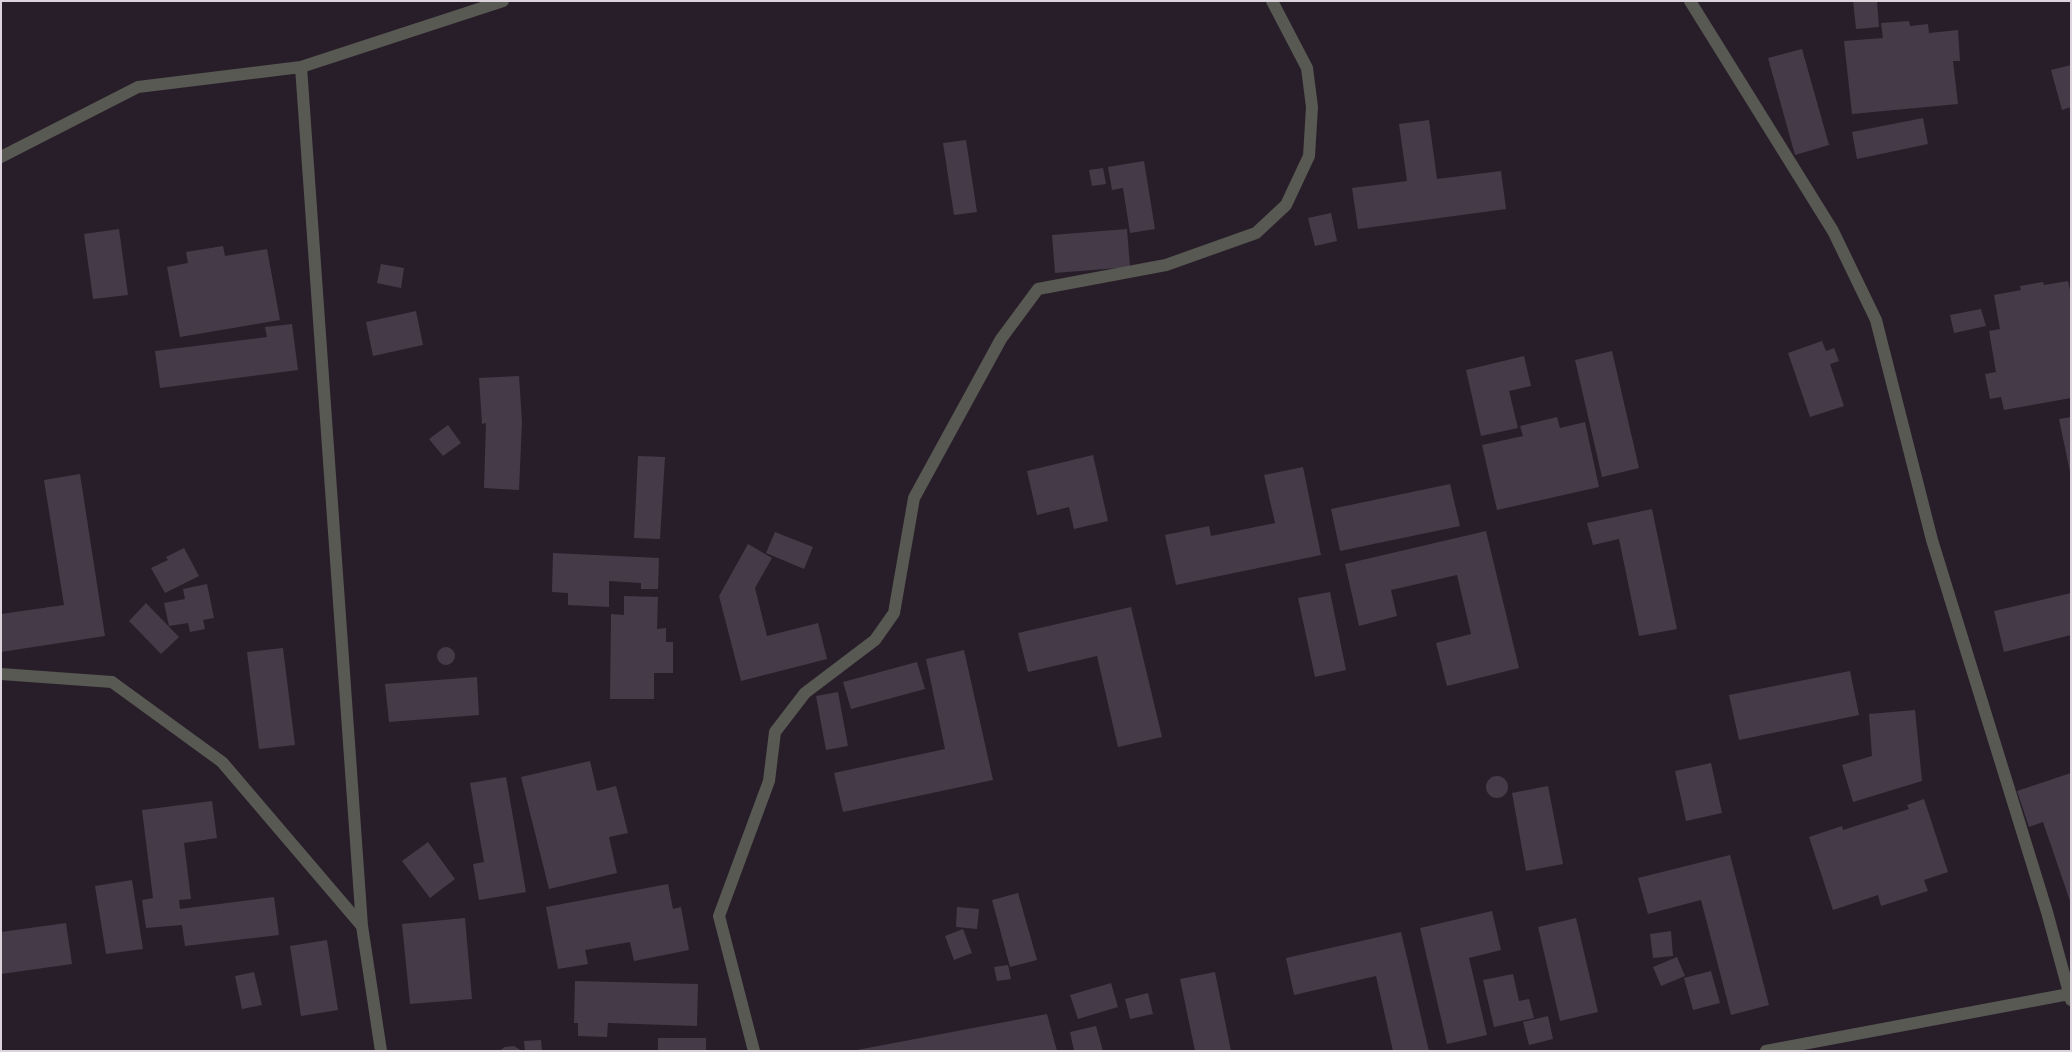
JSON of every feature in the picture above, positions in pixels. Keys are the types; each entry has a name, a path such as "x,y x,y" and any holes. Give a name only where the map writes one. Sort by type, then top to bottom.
{"street":[{"path":"1,157 138,88 301,67 503,1"},
{"path":"754,1051 719,916 769,781 775,732 805,694 875,640 894,613 914,498 1001,340 1038,289 1166,265 1256,233 1286,205 1309,156 1312,107 1307,68 1272,1"},
{"path":"1690,1 1833,231 1876,320 1932,540 2047,912 2070,997 1766,1051"},
{"path":"301,67 362,926 381,1051"},
{"path":"1,674 112,682 222,762 362,926"}],"building":[{"path":"1853,1 1877,1 1879,27 1856,29"},
{"path":"1909,21 1910,26 1928,24 1929,33 1958,30 1960,61 1953,61 1958,104 1852,114 1844,41 1883,38 1881,23"},
{"path":"1802,49 1829,145 1795,155 1768,58"},
{"path":"2071,65 2071,107 2062,110 2051,70"},
{"path":"1923,118 1928,144 1857,159 1852,132"},
{"path":"1429,120 1437,179 1501,171 1506,209 1358,229 1352,188 1407,181 1399,124"},
{"path":"966,140 977,212 954,215 943,143"},
{"path":"1144,161 1155,229 1130,233 1123,188 1112,190 1108,167"},
{"path":"1103,168 1106,184 1092,186 1089,170"},
{"path":"1331,213 1337,241 1315,246 1308,218"},
{"path":"119,229 128,295 93,299 84,234"},
{"path":"1127,229 1130,267 1055,273 1052,235"},
{"path":"223,246 225,256 267,249 280,320 180,337 167,267 188,263 186,252"},
{"path":"381,264 404,268 401,288 377,283"},
{"path":"2068,281 2071,295 2071,398 2004,410 2001,397 1990,399 1985,374 1996,372 1989,331 2000,329 1994,295 2021,290 2020,286 2043,282 2044,285"},
{"path":"1981,309 1986,326 1954,333 1950,315"},
{"path":"416,311 423,345 373,356 366,322"},
{"path":"292,324 298,370 160,388 155,351 267,337 265,327"},
{"path":"1822,341 1826,351 1834,348 1839,361 1830,364 1844,406 1810,417 1788,353"},
{"path":"1612,351 1639,468 1602,477 1575,360"},
{"path":"1524,356 1531,386 1509,391 1518,428 1481,436 1466,370"},
{"path":"519,376 522,422 519,490 484,488 486,423 482,424 479,378"},
{"path":"1557,417 1560,428 1585,422 1599,487 1497,510 1482,445 1523,436 1520,426"},
{"path":"2071,417 2071,472 2070,472 2059,419"},
{"path":"448,425 461,443 443,456 429,439"},
{"path":"1093,455 1108,521 1074,529 1069,507 1037,515 1027,471"},
{"path":"638,456 665,457 660,539 634,538"},
{"path":"1303,467 1321,555 1176,585 1165,535 1209,526 1211,536 1275,523 1264,475"},
{"path":"80,474 105,636 1,652 1,614 64,605 44,480"},
{"path":"1450,484 1460,526 1340,551 1331,509"},
{"path":"1652,509 1677,629 1639,636 1619,539 1593,545 1587,523"},
{"path":"1486,531 1519,668 1447,686 1436,643 1471,634 1457,575 1391,590 1397,616 1359,626 1345,564"},
{"path":"775,532 813,547 804,569 766,553"},
{"path":"748,544 772,558 755,588 767,636 818,623 827,659 741,681 719,596"},
{"path":"184,548 199,576 165,593 151,568 168,560 166,557"},
{"path":"553,553 659,558 658,589 641,589 641,583 609,581 609,607 568,605 568,593 552,592"},
{"path":"207,584 214,618 203,620 205,629 190,632 188,623 169,626 164,603 185,599 183,589"},
{"path":"1330,592 1346,670 1315,677 1298,598"},
{"path":"2071,593 2071,635 2004,652 1994,611"},
{"path":"624,596 658,597 657,629 666,628 666,642 673,642 673,673 654,673 654,699 610,699 611,614 624,615"},
{"path":"146,603 179,637 161,654 129,621"},
{"path":"1131,607 1162,737 1118,747 1097,656 1028,672 1018,633"},
{"path":"446,647 452,650 455,656 452,662 446,665 440,662 437,656 440,650"},
{"path":"283,648 295,745 259,749 247,652"},
{"path":"964,650 993,780 843,812 834,773 945,749 926,659"},
{"path":"917,662 925,689 851,709 843,682"},
{"path":"1850,671 1859,715 1739,740 1729,695"},
{"path":"477,677 479,715 389,722 385,684"},
{"path":"838,692 848,746 826,750 816,696"},
{"path":"1915,710 1922,781 1853,802 1842,765 1872,756 1869,714"},
{"path":"590,761 597,791 616,786 628,833 609,837 617,873 549,889 521,777"},
{"path":"1711,763 1722,813 1686,821 1675,771"},
{"path":"2071,773 2070,901 2043,822 2029,827 2017,791"},
{"path":"1497,776 1505,779 1508,787 1505,795 1497,798 1489,795 1486,787 1489,779"},
{"path":"506,777 526,892 479,900 473,864 484,862 470,783"},
{"path":"1548,786 1563,864 1526,871 1512,793"},
{"path":"1924,799 1948,872 1924,880 1928,891 1881,906 1878,895 1833,910 1809,837 1842,826 1843,830 1909,809 1907,805"},
{"path":"212,801 217,838 184,843 191,899 179,900 180,909 274,897 279,935 185,946 182,925 146,928 142,900 153,898 142,810"},
{"path":"428,842 455,879 430,898 402,861"},
{"path":"1730,855 1769,1005 1731,1015 1701,900 1648,914 1638,878"},
{"path":"132,880 143,949 106,954 95,886"},
{"path":"668,884 673,909 681,907 689,950 634,961 630,942 585,950 588,964 558,969 546,907"},
{"path":"1018,893 1037,960 1010,967 992,900"},
{"path":"957,907 979,909 977,929 956,927"},
{"path":"1492,911 1501,950 1469,958 1487,1035 1447,1044 1420,928"},
{"path":"465,918 472,999 410,1004 402,924"},
{"path":"1576,918 1598,1012 1560,1021 1538,927"},
{"path":"66,923 72,964 1,974 1,932"},
{"path":"963,929 972,953 954,960 945,936"},
{"path":"1671,931 1673,956 1653,958 1650,934"},
{"path":"1401,932 1429,1051 1393,1051 1376,976 1294,995 1286,958"},
{"path":"327,940 338,1010 301,1016 290,946"},
{"path":"1677,957 1685,976 1661,986 1653,967"},
{"path":"1008,965 1011,979 997,981 994,967"},
{"path":"1711,971 1720,1003 1693,1010 1684,978"},
{"path":"254,972 262,1005 242,1009 235,976"},
{"path":"1215,972 1231,1051 1195,1051 1180,979"},
{"path":"1513,974 1519,1001 1529,999 1534,1018 1494,1027 1483,980"},
{"path":"575,981 698,984 697,1026 608,1023 607,1037 578,1036 578,1023 574,1023"},
{"path":"1111,983 1118,1007 1078,1019 1070,995"},
{"path":"1148,993 1153,1014 1130,1019 1125,999"},
{"path":"1047,1014 1057,1051 857,1051 857,1050"},
{"path":"1548,1016 1553,1039 1529,1045 1523,1022"},
{"path":"1096,1026 1103,1051 1074,1051 1070,1032"},
{"path":"658,1038 706,1038 706,1051 658,1051"},
{"path":"541,1040 542,1051 525,1051 524,1041"},
{"path":"514,1046 522,1051 499,1051 505,1047"}]}
